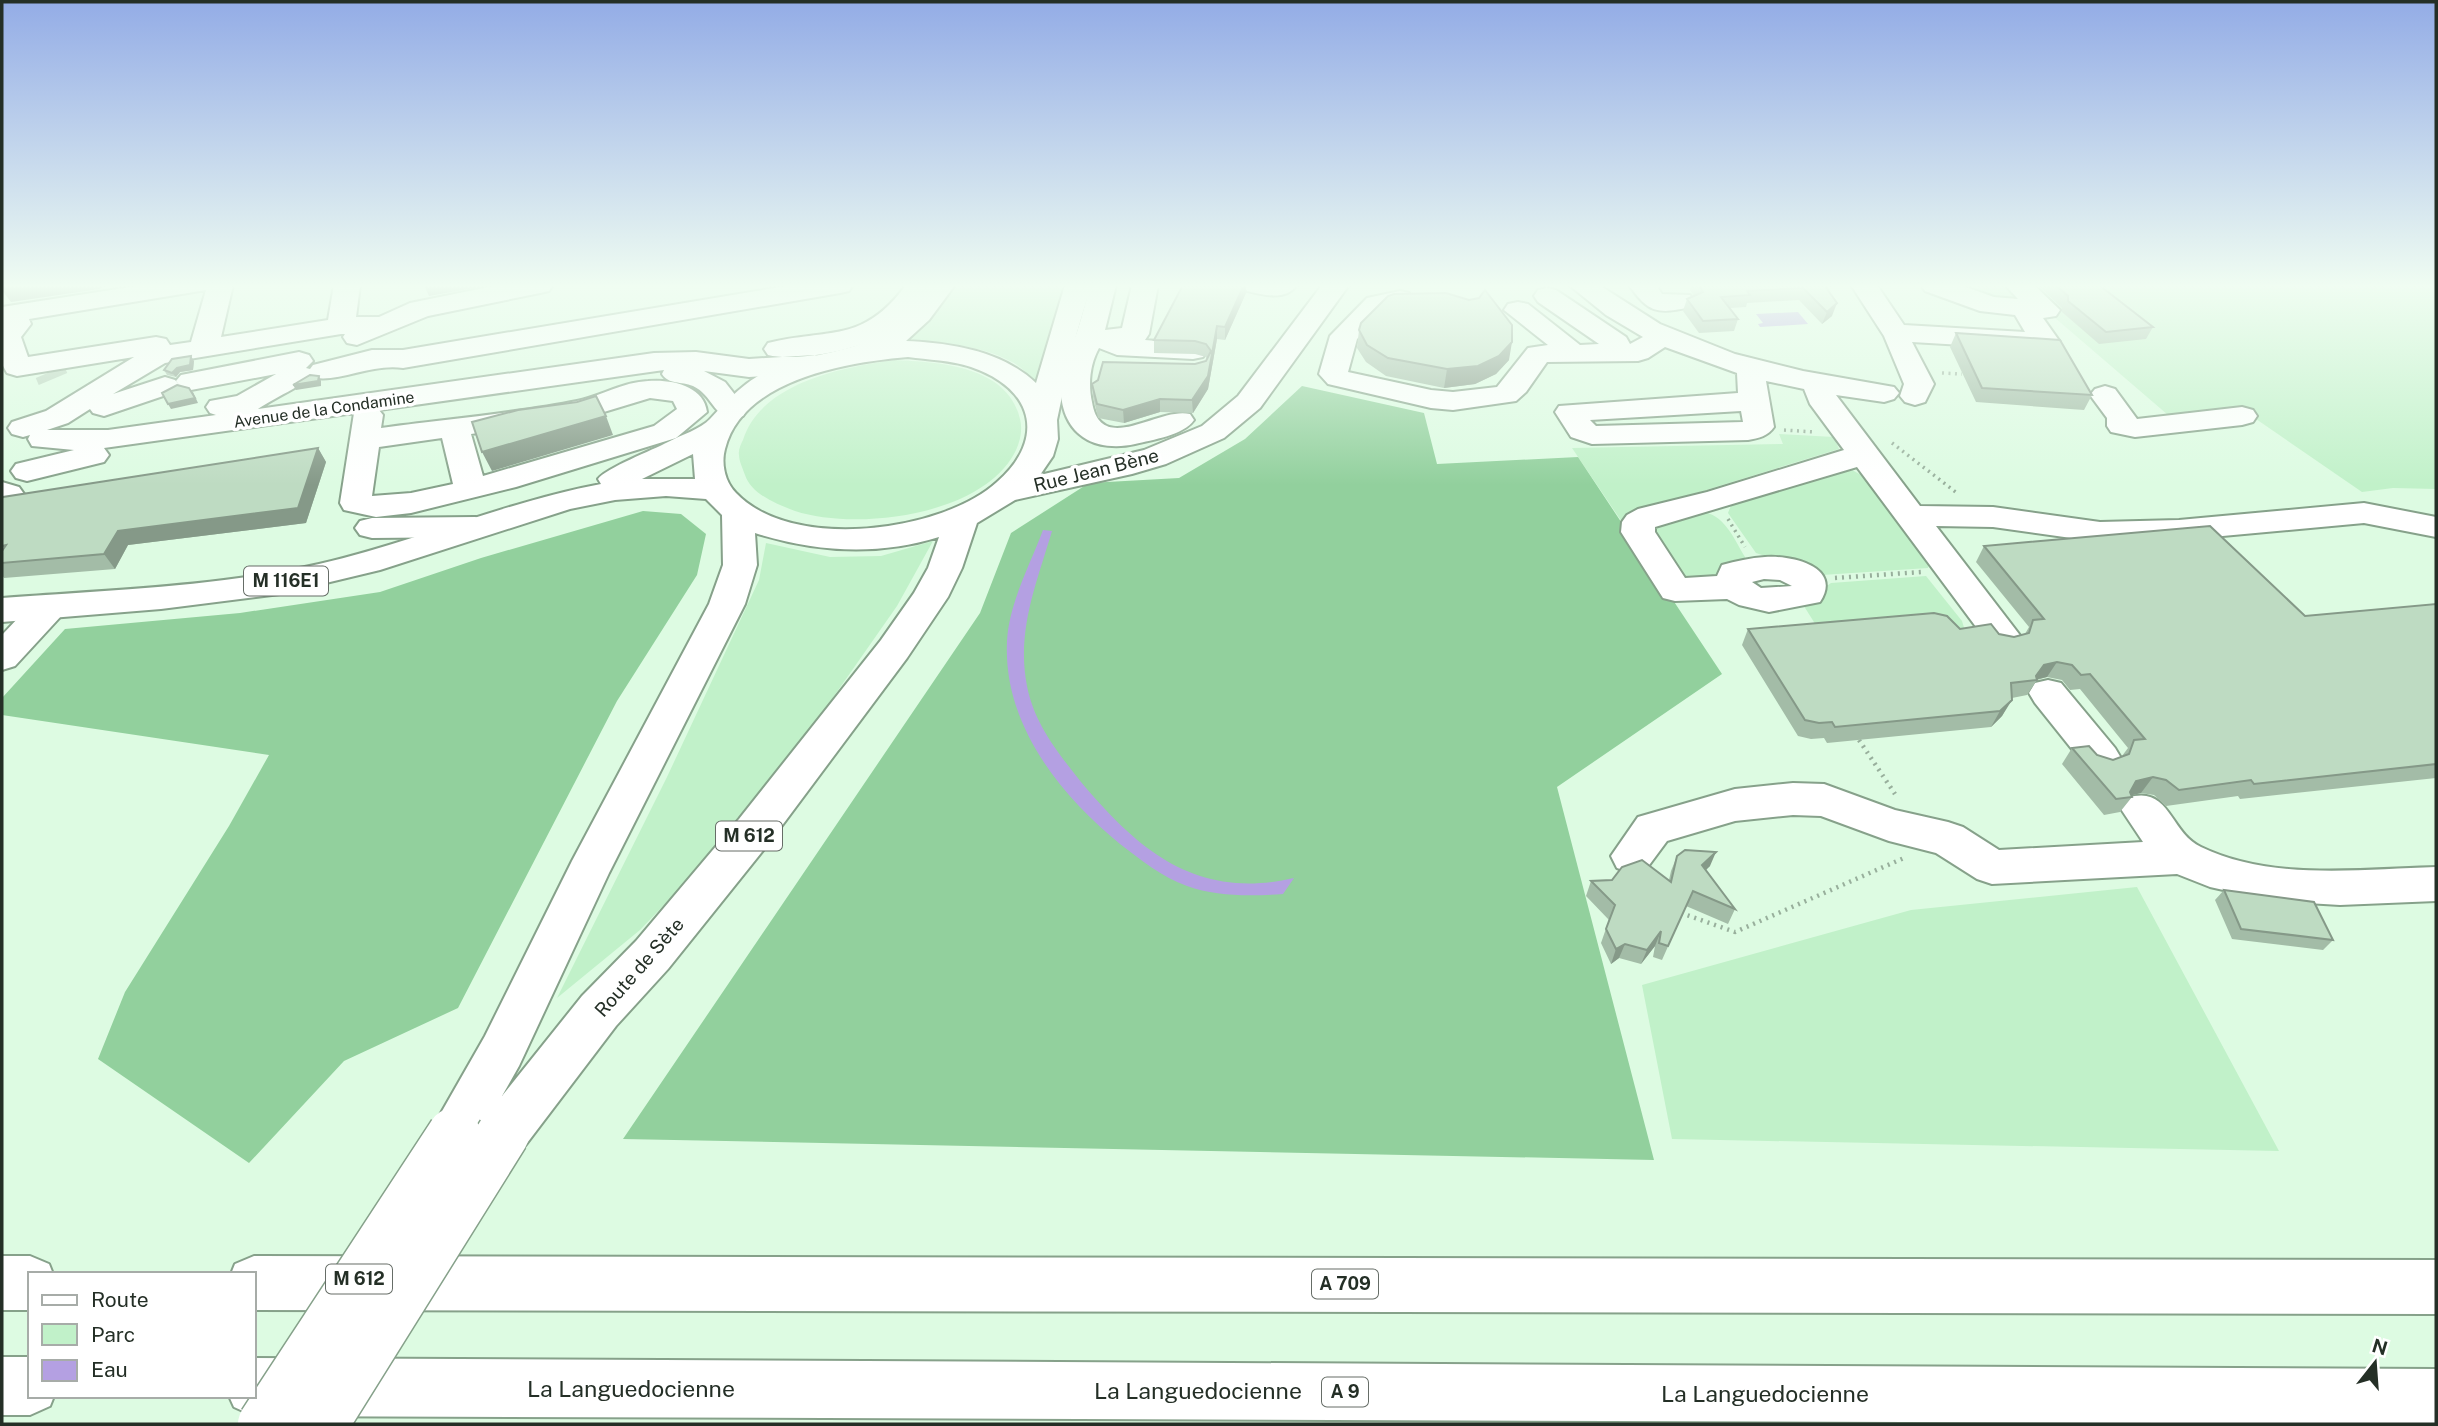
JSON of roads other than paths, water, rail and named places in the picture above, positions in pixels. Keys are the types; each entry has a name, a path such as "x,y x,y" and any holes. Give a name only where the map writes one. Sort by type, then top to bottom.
{"main road":[{"path":"11,352 14,366 50,372 65,404 115,419 245,404 399,361"},
{"path":"189,364 194,352"},
{"path":"65,404 111,405 189,364 253,352"},
{"path":"10,486 42,453 65,404 157,356 189,364 351,352"},
{"path":"360,352 399,361"},
{"path":"379,352 399,361 418,377 429,362 466,352"},
{"path":"399,361 401,352"},
{"path":"725,418 768,383 814,364 873,352"},
{"path":"933,352 983,362 1012,376 1033,395 1044,424"},
{"path":"727,502 773,529 817,538 866,539 916,532 962,517 1004,493 1026,473 1039,451 1052,374 1059,352"},
{"path":"1090,352 1076,405 1082,421 1095,432 1111,437 1183,432"},
{"path":"1095,352 1104,362 1194,359"},
{"name":"Rue Jean Bène","path":"1044,424 1090,453 1125,457 1183,432 1213,432 1249,402 1287,352"},
{"path":"1339,352 1333,374 1338,378 1431,399 1453,401 1506,395 1516,386 1538,355 1639,352"},
{"path":"1702,352 1752,370 1816,384 1884,393"},
{"path":"1904,352 1920,384 1915,396"},
{"path":"245,404 276,384 311,373 372,357 386,356 399,361"},
{"name":"Avenue de la Condamine","path":"65,404 75,441 108,439 399,361 668,361 750,368 814,364"},
{"name":"Avenue de la Condamine","path":"399,361 472,416 672,374 701,378 712,383 725,418"},
{"name":"Avenue de la Condamine","path":"10,486 69,459 363,424 399,361"},
{"path":"1752,370 1759,427 1748,431 1592,435 1582,432 1570,412 1755,401"},
{"path":"1816,384 1825,404 1873,446 1909,516 2004,638"},
{"path":"650,389 670,390 682,394 691,402 692,412 665,432 425,501 360,514 347,514 345,497 363,424 584,409 613,401 628,393 650,389"},
{"path":"2105,394 2128,427 2242,416"},
{"path":"613,401 633,403 641,421"},
{"path":"469,484 472,416"},
{"name":"Route de Sète","path":"322,1424 478,1134 502,1051 587,873 727,604 740,565 727,502 708,470 709,448 725,418"},
{"name":"M 116E1","path":"561,502 650,464 725,418"},
{"name":"Rue Jean Bène","path":"1004,493 1121,467 1183,432"},
{"path":"1810,580 1808,594 1779,601 1746,598 1747,577 1675,590 1638,532 1638,526 1643,519 1716,500 1846,459 1873,446"},
{"name":"M 116E1","path":"2,610 203,594 316,575 350,568 561,502 654,485 684,485 727,502"},
{"path":"1909,516 1985,517 2100,532 2179,530 2364,513 2393,503 2420,508 2436,515"},
{"path":"2364,513 2436,527"},
{"path":"360,514 370,528 475,527"},
{"name":"Route de Sète","path":"264,1424 478,1134 573,1043 652,955 754,831 888,658 930,597 945,568 962,517"},
{"path":"2,657 49,607"},
{"path":"2048,692 2101,758"},
{"path":"1632,856 1653,829 1735,805 1793,799 1824,800 1889,825 1948,838 1992,867 2181,857 2251,882 2366,887 2436,884"},
{"path":"2142,809 2181,857"},
{"path":"2,1283 28,1283"},
{"name":"A 709","path":"256,1283 2436,1287"},
{"path":"2,1386 28,1386"},
{"name":"La Languedocienne","path":"256,1387 2436,1398"}],"water":[{"path":"1043,530 1052,531 1026,626 1024,666 1035,713 1056,749 1081,782 1126,830 1173,865 1200,876 1228,882 1259,883 1294,878 1283,894 1222,894 1198,890 1169,878 1120,844 1097,824 1056,780 1039,755 1014,701 1008,672 1007,641 1016,598"}],"tunnel":[{"path":"50,372 53,379"}]}
